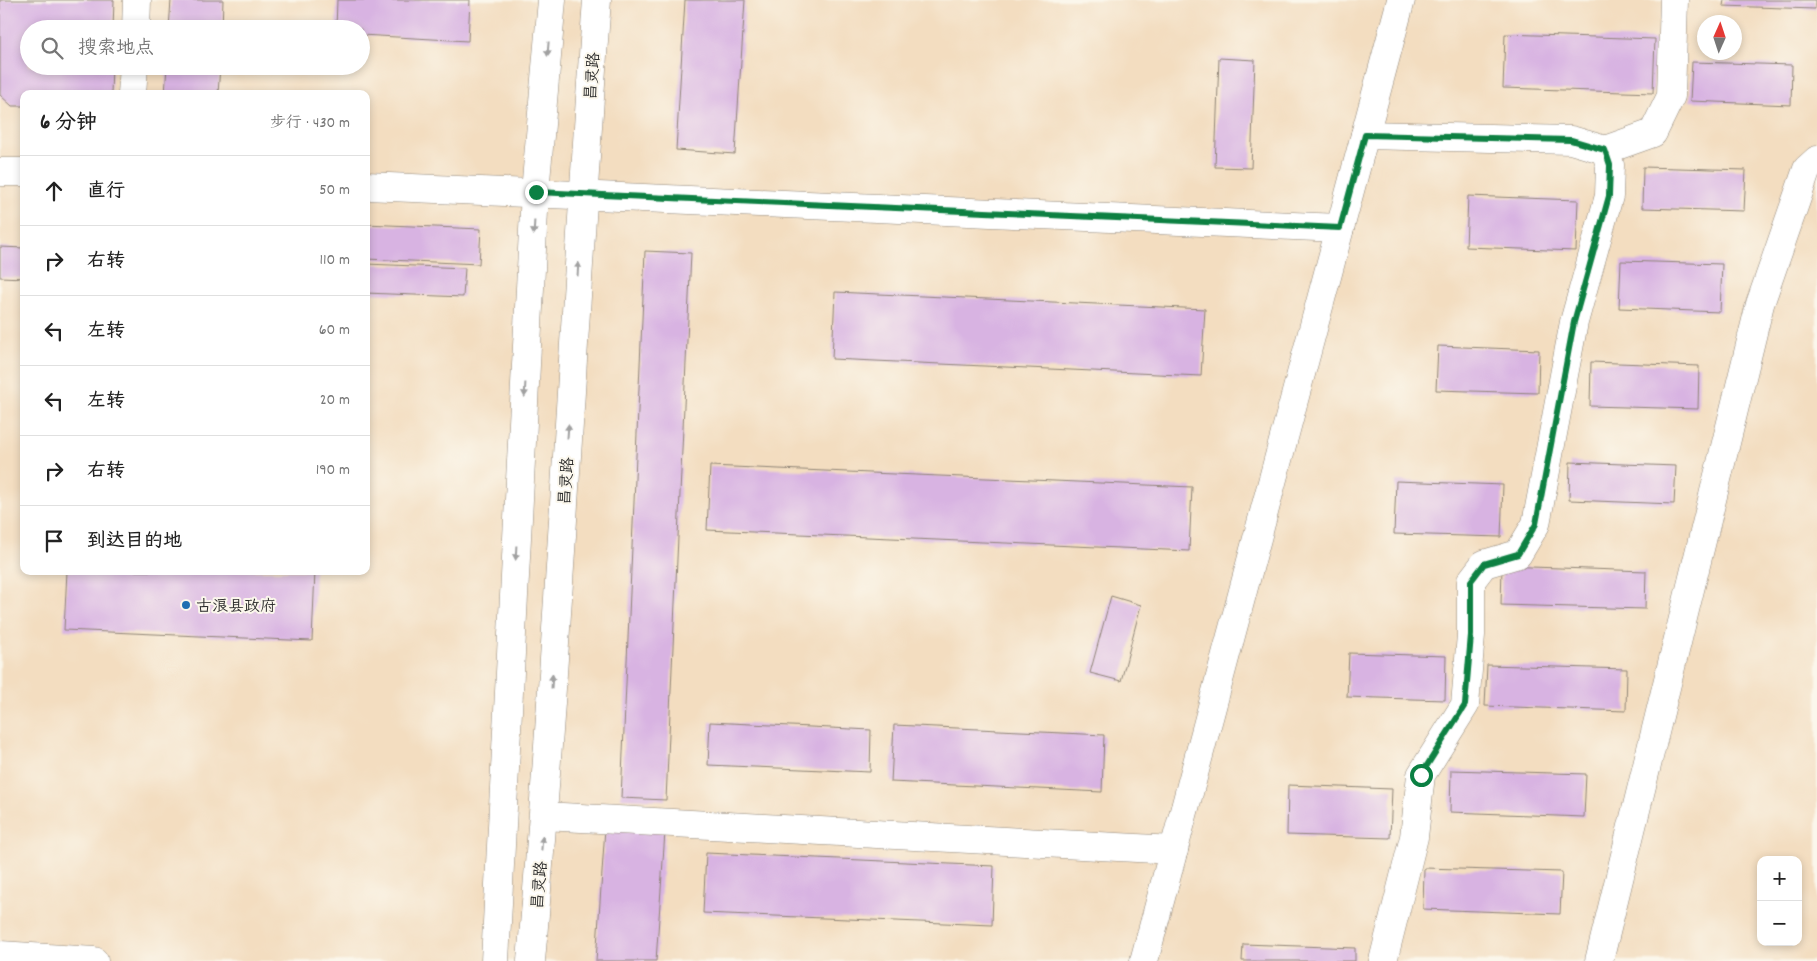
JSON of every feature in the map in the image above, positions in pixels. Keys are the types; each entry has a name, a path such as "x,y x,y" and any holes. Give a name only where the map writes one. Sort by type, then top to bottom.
{"street":[{"path":"136,20 137,0"},
{"path":"495,961 536,192 552,0"},
{"name":"昌灵路","path":"531,961 544,816 582,194 597,0"},
{"path":"1144,961 1401,0"},
{"path":"1365,135 1571,140 1605,150 1653,132 1671,96 1674,0"},
{"path":"132,90 133,75"},
{"path":"1383,961 1414,838 1421,775 1465,705 1471,635 1471,581 1484,564 1518,554 1536,524 1574,322 1609,196 1610,165 1605,150"},
{"path":"1599,961 1760,304 1807,170 1817,160"},
{"path":"0,172 20,172"},
{"path":"370,186 1340,228"},
{"path":"544,816 1174,850"},
{"path":"0,955 94,961"}],"building":[{"path":"0,0 114,0 113,20 20,20 20,75 112,75 111,90 20,90 20,106 12,106 0,95"},
{"path":"171,0 223,0 222,20 170,20"},
{"path":"337,0 470,0 468,41 370,36 370,20 336,20"},
{"path":"685,0 745,0 735,154 676,150"},
{"path":"1724,0 1815,0 1815,9 1723,6"},
{"path":"1505,34 1655,39 1653,93 1503,88"},
{"path":"1219,58 1255,60 1251,168 1215,167"},
{"path":"1692,62 1792,65 1791,105 1690,101"},
{"path":"166,75 219,75 218,90 165,90"},
{"path":"1643,167 1746,170 1744,211 1642,208"},
{"path":"1468,196 1578,200 1576,251 1466,247"},
{"path":"370,224 481,229 479,264 370,259"},
{"path":"0,247 20,248 20,278 0,277"},
{"path":"645,251 691,253 666,800 621,798"},
{"path":"1621,261 1722,264 1720,312 1619,308"},
{"path":"370,264 465,268 463,297 370,293"},
{"path":"835,292 1205,309 1201,376 832,359"},
{"path":"1438,346 1539,350 1538,393 1436,390"},
{"path":"1591,362 1699,366 1698,409 1590,406"},
{"path":"1570,462 1676,466 1674,504 1569,500"},
{"path":"710,466 1192,487 1189,551 707,530"},
{"path":"1396,481 1503,485 1501,537 1394,534"},
{"path":"1502,566 1646,571 1645,609 1501,605"},
{"path":"67,575 315,575 312,641 64,630"},
{"path":"1111,596 1141,605 1121,681 1090,673"},
{"path":"1349,653 1446,656 1445,700 1347,697"},
{"path":"1487,665 1627,669 1626,711 1485,706"},
{"path":"710,722 871,730 870,772 708,765"},
{"path":"894,725 1104,735 1102,792 891,782"},
{"path":"1451,770 1586,774 1584,817 1450,812"},
{"path":"1288,785 1392,789 1390,838 1287,835"},
{"path":"605,828 665,832 656,961 596,961"},
{"path":"706,853 994,866 992,925 703,913"},
{"path":"1424,868 1562,872 1560,914 1423,909"},
{"path":"1243,944 1355,948 1355,961 1242,961"}],"place":[{"name":"古浪县政府","path":"186,605"}],"route":[{"path":"536,192 1340,228 1365,135 1571,140 1605,150 1610,165 1609,196 1574,322 1536,524 1518,554 1484,564 1471,581 1471,635 1465,705 1421,775"}]}
